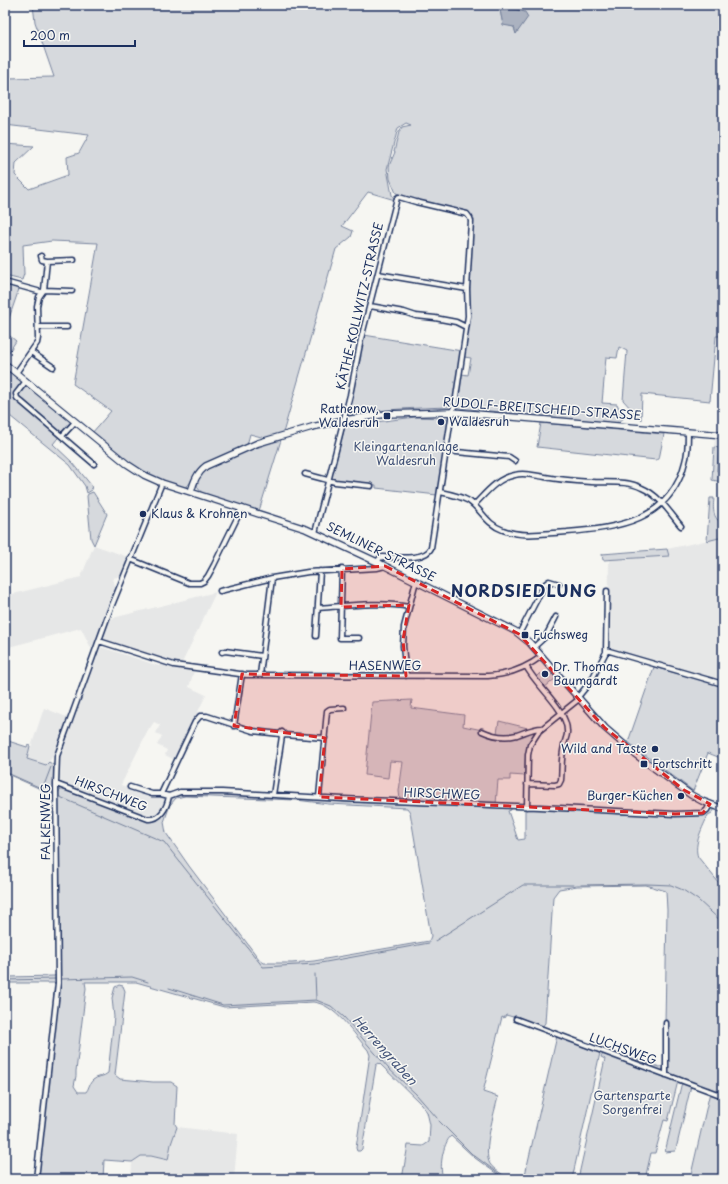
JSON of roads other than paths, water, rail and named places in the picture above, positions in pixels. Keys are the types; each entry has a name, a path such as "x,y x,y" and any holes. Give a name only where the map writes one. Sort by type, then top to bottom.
{"street":[{"name":"KÄTHE-KOLLWITZ-STRASSE","path":"315,533 344,420 361,339 397,198 399,197 467,214 471,222 467,289"},
{"path":"41,256 42,260 47,261 74,260"},
{"path":"16,373 37,343 37,306 39,297 43,291 47,261"},
{"path":"378,274 467,289 468,316 464,350 455,404 452,412 430,551 424,555 417,556 382,557 378,562"},
{"path":"5,282 43,291 72,291"},
{"path":"370,306 404,312 416,316 442,319 466,327"},
{"path":"38,327 67,327"},
{"path":"31,352 53,367"},
{"name":"SEMLINER STRASSE","path":"5,364 73,423 136,471 162,483 315,533 378,562 506,626 519,634 534,647 605,728 627,747 688,793 723,809"},
{"path":"26,381 16,394 17,398 94,464"},
{"name":"RUDOLF-BREITSCHEID-STRASSE","path":"191,492 195,478 206,466 258,443 312,427 344,420 387,414 452,412 723,435"},
{"path":"62,436 73,423"},
{"path":"440,492 459,496 474,505 486,520 498,528 514,533 534,534 593,529 628,523 649,514 662,504 675,488 683,471 686,458 688,432"},
{"path":"446,451 510,457 515,461"},
{"path":"305,474 329,481 371,486"},
{"path":"474,505 495,484 506,478 520,474 570,481 629,484 647,490 656,496 681,526"},
{"name":"FALKENWEG","path":"36,1179 58,983 57,756 130,559 162,483"},
{"path":"130,559 189,583 200,583 208,576 242,508"},
{"path":"220,591 272,578 320,571 377,568 385,566"},
{"path":"342,570 340,638 359,638"},
{"path":"316,636 320,571"},
{"path":"260,675 272,578"},
{"path":"406,676 403,640 404,627 416,581"},
{"path":"519,634 545,584 549,581 559,584"},
{"path":"527,807 528,749 536,734 578,698 591,681 606,650 607,591"},
{"path":"318,608 382,605 401,605 409,607"},
{"path":"534,647 546,636 556,617"},
{"name":"HASENWEG","path":"99,641 174,665 260,675 495,676 509,673 526,666 542,656"},
{"path":"606,650 723,684"},
{"path":"222,652 225,651 262,656"},
{"path":"526,666 530,674 562,712 568,733 563,748 561,780 559,784 528,784"},
{"path":"234,726 242,674"},
{"path":"319,797 327,711 330,709 344,708"},
{"path":"161,794 195,722 200,716 207,716 253,731 325,738"},
{"path":"482,732 507,736 536,728 543,728"},
{"path":"273,795 282,735"},
{"name":"HIRSCHWEG","path":"56,784 148,819 154,819 160,815 165,808 169,796"},
{"name":"HIRSCHWEG","path":"130,787 152,794 169,796 180,792 207,792 675,814 703,813 707,810 710,804"},
{"name":"LUCHSWEG","path":"516,1019 723,1096"},
{"path":"666,1023 666,1075"}],"waterway":[{"path":"43,788 51,767"},
{"path":"5,772 52,793"},
{"path":"60,797 164,842 263,967 315,964 429,943"},
{"path":"435,941 523,885 573,885"},
{"path":"581,885 671,885 683,890 698,900 723,923"},
{"name":"Herrengraben","path":"315,974 316,999"},
{"name":"Herrengraben","path":"62,979 132,977 148,982"},
{"name":"Herrengraben","path":"5,980 55,979"},
{"name":"Herrengraben","path":"169,988 223,1005 316,1000 331,1006 344,1017 388,1068 416,1094 437,1118"},
{"name":"Herrengraben","path":"439,1121 472,1154 506,1179"}],"place":[{"name":"Rathenow, Waldesruh","path":"387,416"},
{"name":"Waldesruh","path":"441,422"},
{"name":"Klaus & Krohnen","path":"143,514"},
{"name":"Fuchsweg","path":"525,635"},
{"name":"Dr. Thomas Baumgardt","path":"545,674"},
{"name":"Wild and Taste","path":"655,749"},
{"name":"Fortschritt","path":"644,764"},
{"name":"Burger-Küchen","path":"681,796"}],"district":[{"name":"NORDSIEDLUNG","path":"524,591"}],"park label":[{"name":"Kleingartenanlage Waldesruh","path":"406,454"},
{"name":"Gartensparte Sorgenfrei","path":"632,1103"}]}
